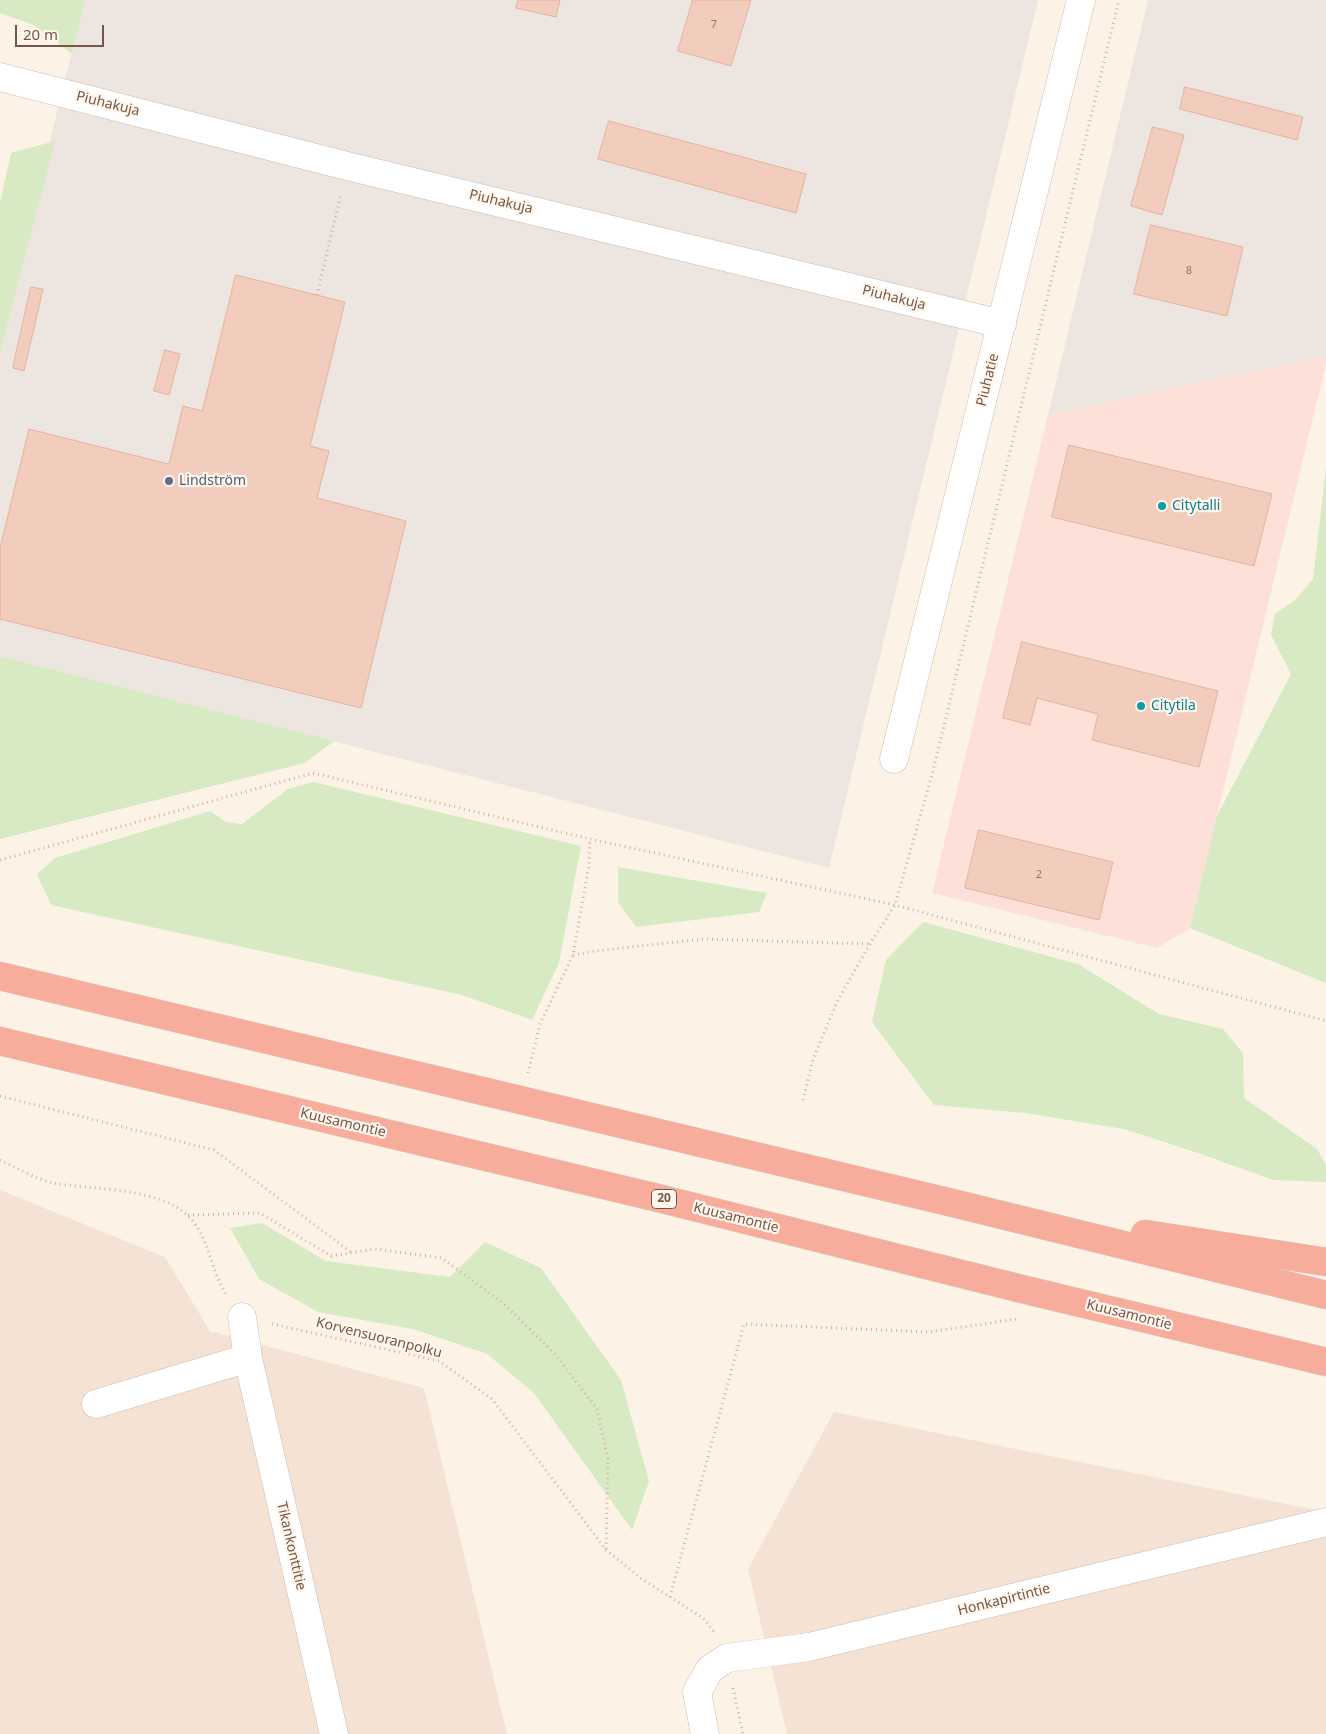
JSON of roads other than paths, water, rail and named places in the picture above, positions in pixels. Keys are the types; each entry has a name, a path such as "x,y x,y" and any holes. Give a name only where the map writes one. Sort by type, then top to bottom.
{"highway":[{"path":"0,976 1326,1294"},
{"name":"Kuusamontie","path":"0,1041 658,1198 1026,1290 1326,1362"},
{"path":"957,1204 1326,1262"}],"street":[{"name":"Piuhatie","path":"894,759 1081,0"},
{"name":"Piuhakuja","path":"0,77 347,166 1002,324"},
{"name":"Tikankonttitie","path":"242,1317 248,1358 334,1734"},
{"path":"96,1404 248,1358"},
{"name":"Honkapirtintie","path":"705,1734 697,1692 710,1669 727,1658 809,1648 1326,1522"}],"place":[{"name":"Lindström","path":"169,481"},
{"name":"Citytalli","path":"1162,506"},
{"name":"Citytila","path":"1141,706"}]}
